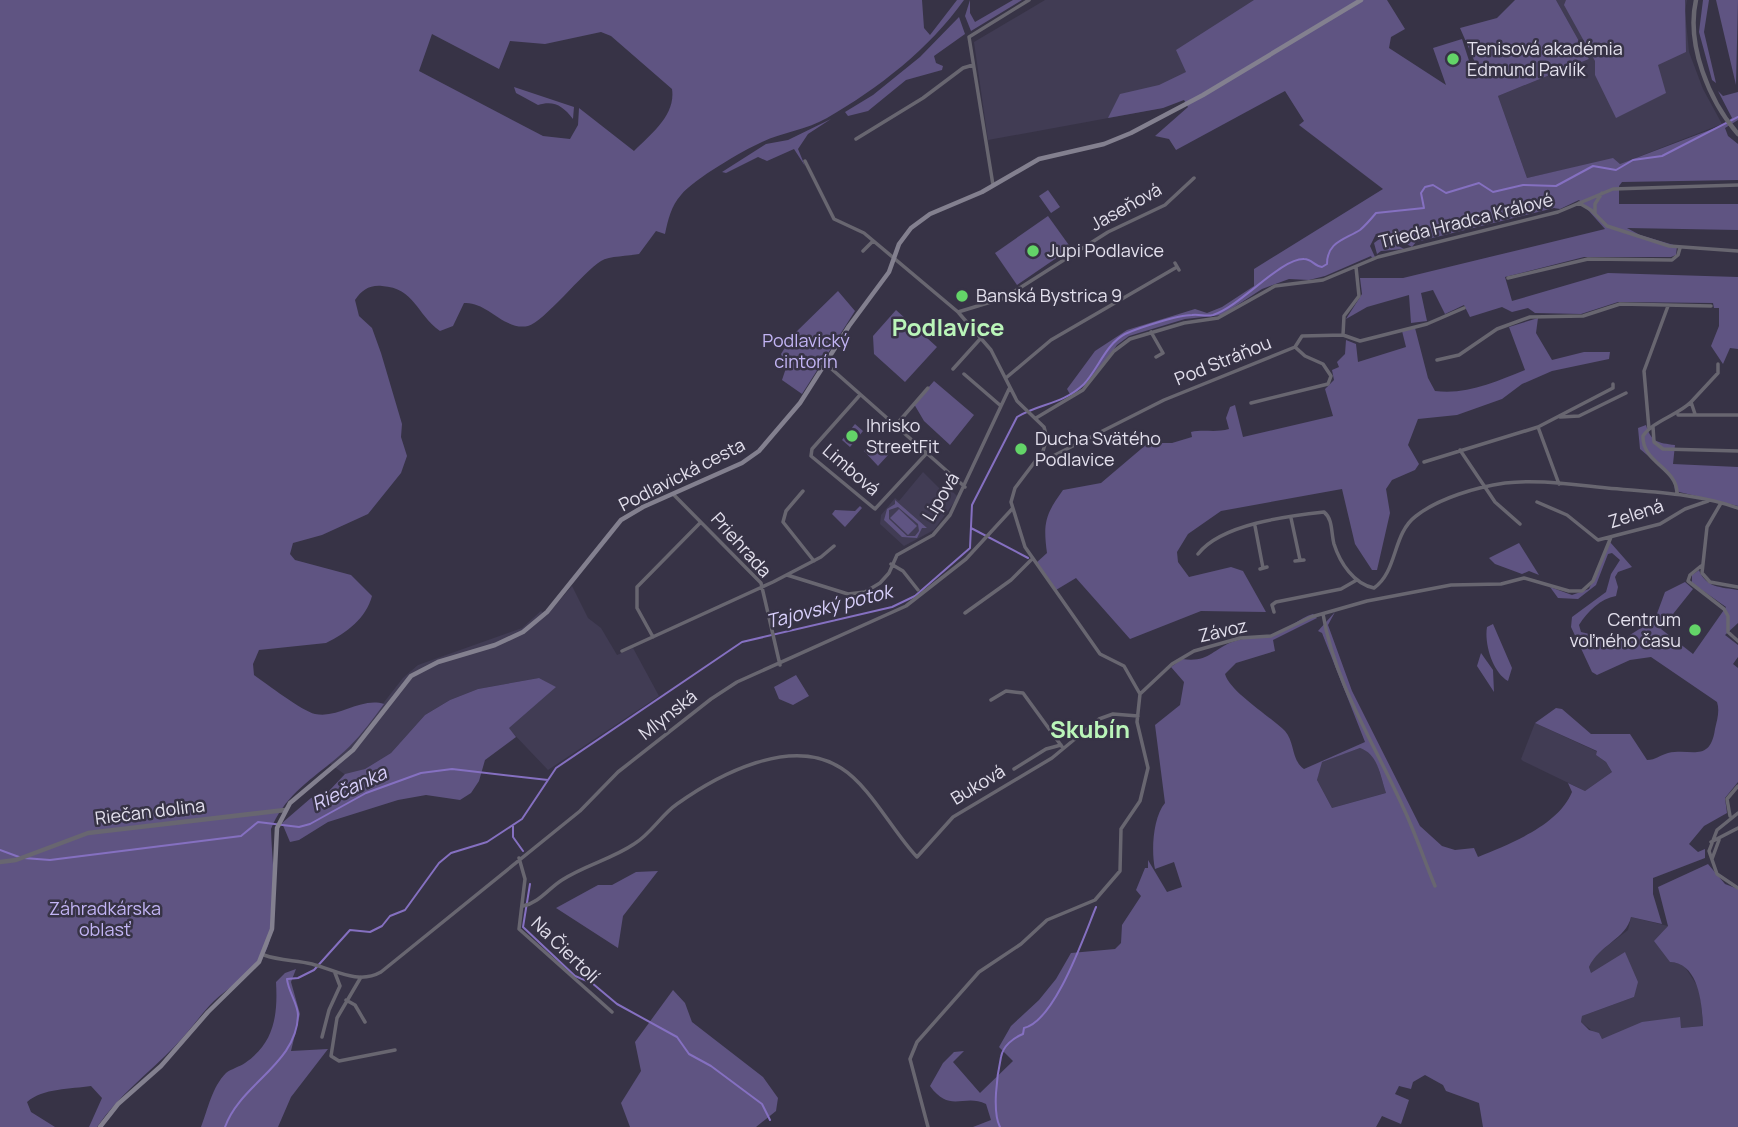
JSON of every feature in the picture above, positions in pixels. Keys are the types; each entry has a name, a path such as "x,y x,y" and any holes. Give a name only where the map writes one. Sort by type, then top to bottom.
{"main road":[{"name":"Podlavická cesta","path":"264,955 272,929 277,828 285,810 354,750 411,676 438,662 495,645 531,626 558,599 614,526 634,511 727,470 760,451 790,417 849,326 889,272 899,244 917,223 1046,156 1122,138 1212,90 1361,0"},
{"path":"100,1127 118,1104 161,1066 216,1004 254,970 264,955"}],"street":[{"path":"993,185 968,37 1029,0"},
{"path":"1696,0 1694,33 1700,60 1729,123 1738,134"},
{"path":"856,139 923,98 963,68 972,65"},
{"path":"805,161 834,219 862,231 957,312 981,338 1007,377 1009,389 1023,408 1044,427 1047,438 1038,460 1015,488 1012,508 1031,560 1100,654 1124,666 1140,694 1138,716 1148,760 1147,776 1140,801 1121,829 1123,860 1120,871 1095,900 1047,920 973,978 910,1054 928,1127"},
{"name":"Jaseňová","path":"957,312 1004,298 1108,232 1165,205 1194,178"},
{"name":"Trieda Hradca Králové","path":"1034,416 1083,390 1122,344 1184,323 1218,318 1268,289 1284,284 1310,284 1378,257 1558,212 1604,191 1738,185"},
{"path":"1595,213 1595,204 1604,191"},
{"path":"1579,203 1595,213 1606,226 1680,248 1738,251"},
{"path":"863,251 873,241"},
{"path":"1508,278 1588,259 1672,260 1678,255 1680,248"},
{"path":"1007,377 1051,340 1177,267"},
{"path":"1343,335 1344,316 1359,296 1356,267"},
{"path":"1437,360 1459,355 1497,329 1530,317 1583,316 1615,304 1711,306"},
{"path":"1669,305 1644,371 1654,442 1663,449 1738,451"},
{"path":"1294,347 1302,336 1343,335 1360,341 1427,324 1464,308"},
{"path":"1151,332 1163,352 1156,357"},
{"path":"953,369 981,338"},
{"name":"Pod Stráňou","path":"1038,460 1047,459 1164,400 1294,347 1327,367 1331,376 1328,384 1251,403"},
{"path":"826,364 965,487"},
{"path":"1677,495 1675,481 1646,452 1643,439 1651,428 1676,415 1691,402 1718,373 1718,364"},
{"path":"964,374 1001,406"},
{"path":"1424,462 1538,427 1601,397 1613,388 1613,384"},
{"path":"895,426 928,388"},
{"name":"Lipová","path":"787,575 836,592 860,594 880,583 902,551 937,532 965,487 1009,389"},
{"path":"1559,416 1579,416 1626,393"},
{"name":"Limbová","path":"859,395 812,449 811,456 874,509 926,454"},
{"path":"1691,402 1695,414"},
{"path":"1676,415 1738,415"},
{"path":"1538,427 1559,484"},
{"path":"1460,450 1484,487 1520,524"},
{"name":"Zelená","path":"1355,581 1372,588 1378,586 1391,562 1402,532 1417,515 1484,487 1516,482 1559,484 1677,495 1738,508"},
{"path":"803,491 786,511 783,522 814,561"},
{"name":"Priehrada","path":"673,494 763,587 779,665"},
{"name":"Zelená","path":"1537,502 1567,515 1595,540 1660,524 1685,509 1710,500"},
{"path":"1721,503 1709,522 1701,566 1707,581 1738,587"},
{"name":"Mlynská","path":"361,977 381,972 580,811 625,766 711,699 737,682 906,606 966,559 1012,508"},
{"path":"1199,554 1224,533 1326,513 1336,550 1355,581 1341,589 1276,601 1272,605 1274,612"},
{"path":"1292,518 1300,560"},
{"path":"653,637 637,607 637,586 701,522"},
{"path":"1255,525 1263,568"},
{"name":"Závoz","path":"1140,694 1167,668 1188,654 1240,638 1271,636 1323,614 1388,596 1451,585 1505,584 1524,578 1577,592 1593,580 1611,537"},
{"path":"622,652 787,575 814,561 834,546"},
{"path":"965,613 1011,580 1031,560"},
{"path":"891,564 903,571 918,590"},
{"path":"1701,566 1690,575 1688,581 1724,609 1728,616 1727,632 1738,641"},
{"path":"1323,614 1326,633 1345,682 1405,809 1435,886"},
{"path":"991,700 1006,691 1023,693 1062,747"},
{"name":"Buková","path":"525,906 563,879 641,840 686,798 754,763 779,756 830,762 849,774 917,857 953,817 1105,716 1138,716"},
{"name":"Buková","path":"1014,769 1046,750 1062,747"},
{"path":"1730,816 1727,799 1738,786"},
{"name":"Riečan dolina","path":"0,862 21,858 97,832 285,810"},
{"path":"1738,813 1724,822 1711,842 1711,861 1724,881 1738,888"},
{"path":"1724,822 1732,831"},
{"path":"1711,842 1738,828"},
{"path":"1711,861 1719,840"},
{"name":"Na Čiertolí","path":"519,858 525,879 525,906 519,925 521,932 612,1012"},
{"path":"264,955 361,977 335,1023 332,1058 339,1061 395,1051"},
{"path":"322,1038 329,1010 341,985 335,973"},
{"path":"346,1000 355,1006 365,1022"}],"shaded area":[{"path":"1045,0 1342,0 1163,108 988,140 974,42"},
{"path":"1556,0 1687,0 1685,11 1689,52 1703,89 1722,124 1620,164 1613,159 1527,178 1498,96 1589,59"},
{"path":"923,472 944,493 943,496 950,489 958,497 934,530 904,546 880,524 881,515 895,498 899,501"},
{"path":"572,586 588,618 601,628 617,655 633,648 659,696 548,770 508,728 555,687 539,678 478,689 450,700 425,715 391,753 365,769 347,776 329,763 348,748 403,678 418,665 522,628 541,611 546,616"},
{"path":"1535,723 1598,752 1596,755 1606,762 1612,772 1585,791 1523,761 1521,759"},
{"path":"1360,748 1369,751 1376,760 1386,793 1332,808 1317,780 1321,762"},
{"path":"1631,917 1668,926 1664,931 1670,962 1683,964 1700,990 1703,1026 1681,1028 1679,1017 1642,1025 1602,1039 1581,1022 1582,1016 1634,997 1591,973 1589,967 1594,956 1628,930"}],"green space":[{"name":"Záhradkárska oblasť","path":"0,0 922,0 924,28 930,35 957,0 964,0 919,51 865,94 827,118 762,142 687,188 670,213 665,234 656,231 639,254 601,261 535,323 528,326 511,324 480,306 464,303 453,326 440,331 402,291 373,286 358,296 355,300 359,316 372,328 381,353 402,424 401,437 407,456 401,473 368,514 322,535 293,543 290,554 295,560 351,575 372,596 360,618 334,639 326,643 259,650 253,664 254,675 293,703 315,714 333,714 366,703 384,704 354,742 295,793 271,829 274,915 269,943 253,968 214,1001 175,1046 114,1105 97,1127 89,1127 102,1098 91,1086 41,1094 27,1102 31,1112 55,1127 0,1127","holes":["601,32 611,36 672,89 666,116 634,151 579,108 578,125 570,139 543,136 419,71 432,34 499,69 510,41 545,44"]},
{"path":"970,0 970,13 975,22 1013,0 1022,0 971,31 965,16"},
{"path":"1254,0 1387,0 1405,29 1391,37 1389,48 1446,85 1433,48 1462,39 1475,79 1480,74 1460,28 1497,18 1515,0 1556,0 1589,59 1498,96 1527,178 1613,158 1620,164 1723,125 1732,118 1718,91 1723,96 1738,92 1738,120 1725,128 1728,136 1738,144 1738,180 1622,182 1619,186 1619,204 1738,204 1738,230 1627,228 1640,235 1677,246 1676,255 1584,257 1505,277 1512,301 1608,273 1738,277 1738,349 1730,348 1723,364 1711,346 1719,326 1719,308 1714,308 1713,303 1618,302 1581,314 1535,313 1528,308 1512,312 1502,307 1470,317 1464,305 1445,314 1433,290 1421,293 1427,321 1411,323 1409,295 1367,307 1346,319 1362,294 1360,278 1403,278 1605,229 1579,200 1560,209 1554,208 1416,242 1412,247 1388,234 1375,236 1370,246 1375,257 1371,256 1325,276 1309,280 1289,279 1262,289 1222,315 1185,319 1129,336 1117,345 1088,383 1071,396 1067,389 1095,351 1127,330 1195,309 1207,313 1222,307 1254,286 1254,269 1383,189 1299,125 1304,121 1285,91 1176,150 1169,139 1155,136 1188,107 1184,100 1163,108 1108,118 1120,94 1159,85 1186,72 1176,50"},
{"path":"1566,0 1685,0 1686,52 1658,65 1666,93 1616,118 1595,75 1595,61 1564,5"},
{"path":"1703,0 1709,0 1704,32 1716,83 1712,80 1699,32"},
{"path":"1716,0 1738,0 1736,85"},
{"path":"959,17 965,34 934,56 936,63 943,66 942,70 906,80 868,111 848,116 845,112 873,95 920,57"},
{"path":"514,87 574,107 573,119 558,105 538,105 516,93"},
{"path":"831,119 808,134 798,149 805,166 794,149 767,161 758,157 726,173 722,172 766,144 788,140"},
{"path":"1048,190 1060,207 1051,213 1039,196"},
{"name":"Jupi Podlavice","path":"1048,216 1071,248 1017,285 995,253"},
{"path":"1382,237 1404,249 1381,251 1377,254 1374,243"},
{"name":"Podlavický cintorín","path":"838,291 855,311 802,394 782,380 786,368 781,354 793,335"},
{"path":"896,310 937,347 905,382 874,354 873,336"},
{"path":"1538,318 1536,333 1552,360 1584,352 1610,352 1609,359 1552,371 1522,384 1502,399 1457,415 1418,419 1408,445 1419,464 1415,470 1392,480 1386,489 1390,513 1377,570 1372,570 1355,544 1342,489 1221,511 1188,534 1177,552 1178,562 1189,577 1231,567 1243,571 1266,612 1201,611 1130,639 1076,578 1056,590 1036,563 1047,553 1047,520 1052,506 1063,490 1101,483 1154,438 1157,443 1172,443 1192,437 1191,432 1229,429 1226,418 1230,407 1235,405 1243,437 1333,416 1325,389 1334,380 1332,370 1339,367 1337,362 1345,354 1346,340 1356,344 1358,362 1406,347 1402,331 1415,328 1428,378 1435,391 1458,391 1481,386 1525,370 1509,327"},
{"path":"934,381 974,415 950,445 924,421 914,404"},
{"name":"Ihrisko StreetFit","path":"855,424 863,431 850,447 842,440"},
{"path":"1646,425 1656,441 1675,445 1673,464 1738,467 1738,506 1675,491 1673,477 1640,449 1638,428"},
{"path":"870,445 875,448 878,445 889,454 878,466 864,451"},
{"path":"895,500 927,528 922,528 917,538 902,537 884,520 887,509 895,504","holes":["898,507 918,524 919,531 915,536 907,536 889,519 889,510"]},
{"path":"860,506 862,508 845,527 832,514 835,510 855,511"},
{"path":"899,509 917,526 908,535 890,518"},
{"path":"1610,542 1632,567 1618,572 1615,577 1618,587 1616,596 1595,606 1579,625 1581,632 1598,636 1608,649 1655,619 1665,592 1685,582 1693,589 1661,629 1693,654 1726,607 1692,583 1692,575 1699,570 1710,583 1738,590 1738,623 1725,635 1738,645 1738,657 1733,664 1738,668 1738,782 1725,798 1727,813 1704,826 1689,844 1698,852 1705,849 1705,858 1653,878 1653,894 1662,924 1631,917 1624,931 1593,959 1589,967 1591,973 1625,952 1638,982 1634,997 1582,1016 1581,1022 1589,1030 1599,1033 1602,1039 1642,1022 1680,1017 1681,1028 1703,1026 1700,996 1693,977 1680,964 1670,962 1654,941 1668,926 1658,887 1708,864 1725,884 1738,889 1738,1127 1483,1127 1479,1103 1446,1091 1443,1085 1425,1075 1413,1082 1411,1089 1399,1086 1395,1094 1409,1100 1401,1124 1382,1116 1376,1127 973,1127 991,1120 986,1104 971,1100 944,1099 930,1086 943,1063 954,1052 964,1051 953,1062 980,1093 1013,1061 999,1047 1011,1026 1039,1000 1056,979 1071,953 1115,949 1121,943 1122,925 1141,896 1136,890 1145,868 1148,868 1148,860 1167,892 1182,887 1174,862 1155,869 1153,853 1156,825 1165,803 1155,725 1180,705 1184,682 1171,667 1182,659 1198,659 1232,642 1275,634 1313,614 1317,618 1273,640 1275,651 1236,663 1225,674 1242,696 1285,731 1297,761 1304,769 1365,742 1322,633 1318,631 1335,612 1328,625 1352,691 1420,826 1442,846 1455,850 1474,848 1478,857 1531,832 1556,815 1572,792 1568,783 1585,791 1612,772 1606,762 1596,755 1597,751 1535,723 1556,708 1562,709 1591,734 1630,734 1647,760 1668,753 1704,750 1713,740 1718,716 1717,702 1651,657 1630,660 1597,675 1592,672 1571,627 1572,617 1606,592 1611,574 1620,560 1612,553 1608,554 1596,585 1578,599 1558,598 1550,587 1572,595 1589,589","holes":["1360,748 1366,751 1378,766 1386,793 1332,808 1317,780 1322,762"]},
{"path":"1519,543 1539,575 1529,571 1522,574 1495,564 1489,558"},
{"path":"1493,624 1512,668 1508,681 1498,672 1488,649 1487,627"},
{"path":"1481,653 1493,670 1494,692 1477,666"},
{"path":"796,675 809,696 793,705 779,699 774,687"},
{"path":"539,678 556,687 509,728 516,737 485,760 479,781 471,793 460,800 426,795 398,800 328,822 299,840 290,842 282,823 311,798 328,792 345,774 365,769 391,753 425,715 450,700 478,689"},
{"path":"658,871 623,916 618,948 556,908 598,885 612,885 636,872"},
{"path":"296,969 291,982 300,1014 291,1051 328,1049 291,1097 278,1127 201,1127 221,1079 255,1055 268,1038 275,1017 276,982 285,973"},
{"path":"673,990 685,1003 692,1022 763,1077 778,1098 776,1111 756,1127 630,1127 621,1103 641,1071 635,1042"}],"waterway":[{"name":"Tajovský potok","path":"225,1127 243,1098 278,1061 295,1032 298,1011 287,979 298,978 314,970 350,930 370,932 382,926 390,916 405,910 439,863 451,853 487,842 522,819 556,768 742,642 892,607 915,596 970,548 972,505 1017,417 1076,391 1089,378 1118,338 1168,319 1213,315 1295,261 1307,259 1322,267 1327,264 1333,246 1360,230 1376,213 1424,208 1421,193 1425,187 1433,185 1446,193 1479,183 1493,192 1523,185 1556,186 1593,166 1616,170 1633,160 1662,156 1738,117"},
{"path":"971,528 1028,558"},
{"name":"Riečanka","path":"24,858 50,860 241,836 258,822 299,827 310,824 366,793 421,773 452,769 548,780"},
{"path":"513,826 513,837 523,851"},
{"name":"Riečanka","path":"0,850 19,857"},
{"path":"530,884 523,927 575,976 592,983 617,1004 677,1037 689,1054 711,1066 762,1104 770,1120"},
{"path":"1000,1127 996,1112 996,1093 1002,1053 1009,1043 1023,1034 1024,1028 1036,1022 1047,1010 1067,976 1096,907"}],"place":[{"name":"Tenisová akadémia Edmund Pavlík","path":"1453,59"},
{"name":"Jupi Podlavice","path":"1033,251"},
{"name":"Banská Bystrica 9","path":"962,296"},
{"name":"Ihrisko StreetFit","path":"852,436"},
{"name":"Ducha Svätého Podlavice","path":"1021,449"},
{"name":"Centrum voľného času","path":"1695,630"}],"district":[{"name":"Podlavice","path":"948,328"},
{"name":"Skubín","path":"1090,730"}]}
